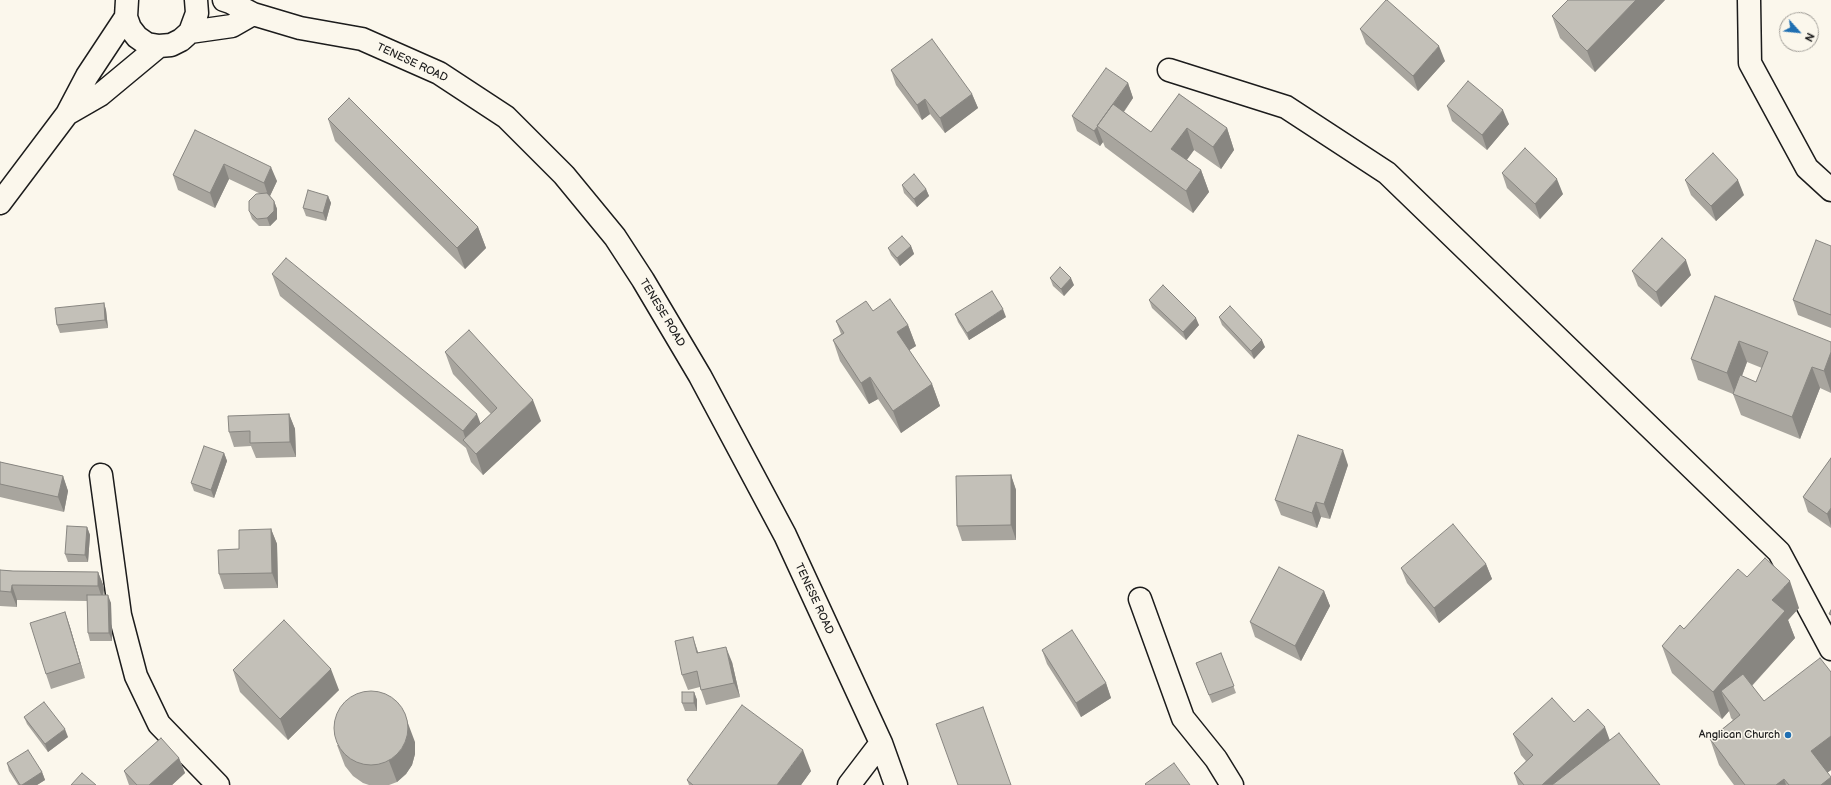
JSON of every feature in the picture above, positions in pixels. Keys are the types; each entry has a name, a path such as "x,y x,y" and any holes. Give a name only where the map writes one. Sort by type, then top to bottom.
{"street":[{"path":"126,8 130,28 137,37 147,44 171,46 182,40 190,32 197,13 196,0"},
{"name":"TENESE ROAD","path":"224,0 253,14 300,28 362,39 439,73 506,116 564,175 615,237 643,280 700,376 785,535 881,743 896,785"},
{"path":"1749,0 1750,63 1807,168 1831,190"},
{"path":"0,203 67,114 126,8"},
{"path":"190,32 232,26 253,14"},
{"path":"67,114 100,95 159,46"},
{"path":"1169,70 1286,107 1387,173 1779,552 1831,649"},
{"path":"101,475 120,615 136,676 159,724 218,785"},
{"path":"1140,599 1183,718 1216,760 1232,785"},
{"path":"849,785 881,743"}],"building":[{"path":"1386,0 1439,46 1413,76 1360,29"},
{"path":"1568,0 1636,0 1587,51 1552,16"},
{"path":"932,39 972,94 940,118 925,99 917,105 891,70"},
{"path":"1106,68 1128,83 1094,131 1072,116"},
{"path":"1468,81 1503,110 1482,135 1447,106"},
{"path":"1179,94 1227,128 1213,147 1187,128 1171,149 1201,170 1186,191 1097,126 1113,104 1151,132"},
{"path":"349,98 478,227 457,248 328,119"},
{"path":"195,130 271,167 264,183 224,164 210,193 173,175"},
{"path":"1525,148 1557,179 1535,204 1502,173"},
{"path":"1713,153 1738,180 1711,206 1685,180"},
{"path":"914,174 926,189 914,199 902,185"},
{"path":"308,190 328,196 323,213 303,208"},
{"path":"267,193 274,201 274,211 267,218 257,219 249,211 249,201 256,194"},
{"path":"902,236 911,246 897,258 888,248"},
{"path":"1662,238 1686,260 1656,292 1632,271"},
{"path":"1816,240 1831,246 1831,315 1793,300"},
{"path":"286,258 477,414 463,431 272,274"},
{"path":"1060,267 1071,278 1061,289 1050,278"},
{"path":"1163,285 1196,318 1183,332 1149,300"},
{"path":"992,291 1003,309 967,333 955,314"},
{"path":"1715,296 1831,342 1831,352 1824,371 1812,367 1792,417 1733,394 1740,375 1756,382 1768,352 1739,341 1727,373 1691,359"},
{"path":"890,299 908,325 897,332 932,384 893,411 870,377 861,383 833,340 844,333 836,321 866,301 873,311"},
{"path":"104,303 105,320 57,325 55,308"},
{"path":"1230,306 1262,340 1251,351 1219,317"},
{"path":"469,330 533,400 476,454 463,440 497,408 445,352"},
{"path":"289,414 290,442 250,443 250,431 229,432 228,416"},
{"path":"1298,435 1343,450 1324,504 1316,502 1312,513 1275,500"},
{"path":"204,446 224,453 211,490 191,483"},
{"path":"1831,458 1831,508 1827,514 1803,497"},
{"path":"0,462 63,476 58,497 0,484"},
{"path":"1011,475 1011,525 957,526 956,476"},
{"path":"1453,524 1486,564 1434,608 1401,568"},
{"path":"67,526 87,527 85,555 65,554"},
{"path":"271,529 272,573 219,574 218,550 239,549 239,530"},
{"path":"1765,558 1790,581 1772,600 1785,611 1713,692 1662,646 1680,625 1684,629 1738,569 1747,577"},
{"path":"1279,567 1324,591 1295,646 1250,622"},
{"path":"0,570 98,572 98,586 12,585 11,592 0,591"},
{"path":"87,595 108,595 109,633 88,633"},
{"path":"65,612 80,663 46,674 30,623"},
{"path":"284,620 331,669 280,719 233,670"},
{"path":"1072,630 1106,683 1076,703 1042,650"},
{"path":"693,637 697,653 726,647 734,683 701,690 697,671 682,675 675,641"},
{"path":"1221,653 1234,686 1209,695 1196,663"},
{"name":"Anglican Church","path":"1820,658 1831,672 1831,736 1811,751 1831,777 1821,785 1789,785 1784,779 1776,785 1745,785 1710,739 1740,715 1721,691 1743,674 1764,701"},
{"path":"371,691 385,694 397,702 405,714 408,728 405,742 397,754 385,762 371,765 357,762 345,754 337,742 334,728 337,714 345,702 357,694"},
{"path":"682,692 694,692 694,703 682,703"},
{"path":"1552,698 1574,722 1588,709 1605,727 1542,785 1524,785 1514,773 1533,755 1513,734"},
{"path":"44,702 65,729 45,744 24,717"},
{"path":"742,705 803,750 777,785 693,785 687,780"},
{"path":"983,707 1011,785 958,785 936,724"},
{"path":"1619,733 1660,785 1552,785"},
{"path":"161,738 179,758 149,785 137,785 124,771"},
{"path":"28,750 42,772 20,785 7,763"},
{"path":"1174,763 1190,785 1145,784"},
{"path":"82,773 96,785 71,785"}],"place":[{"name":"Anglican Church","path":"1788,735"}]}
